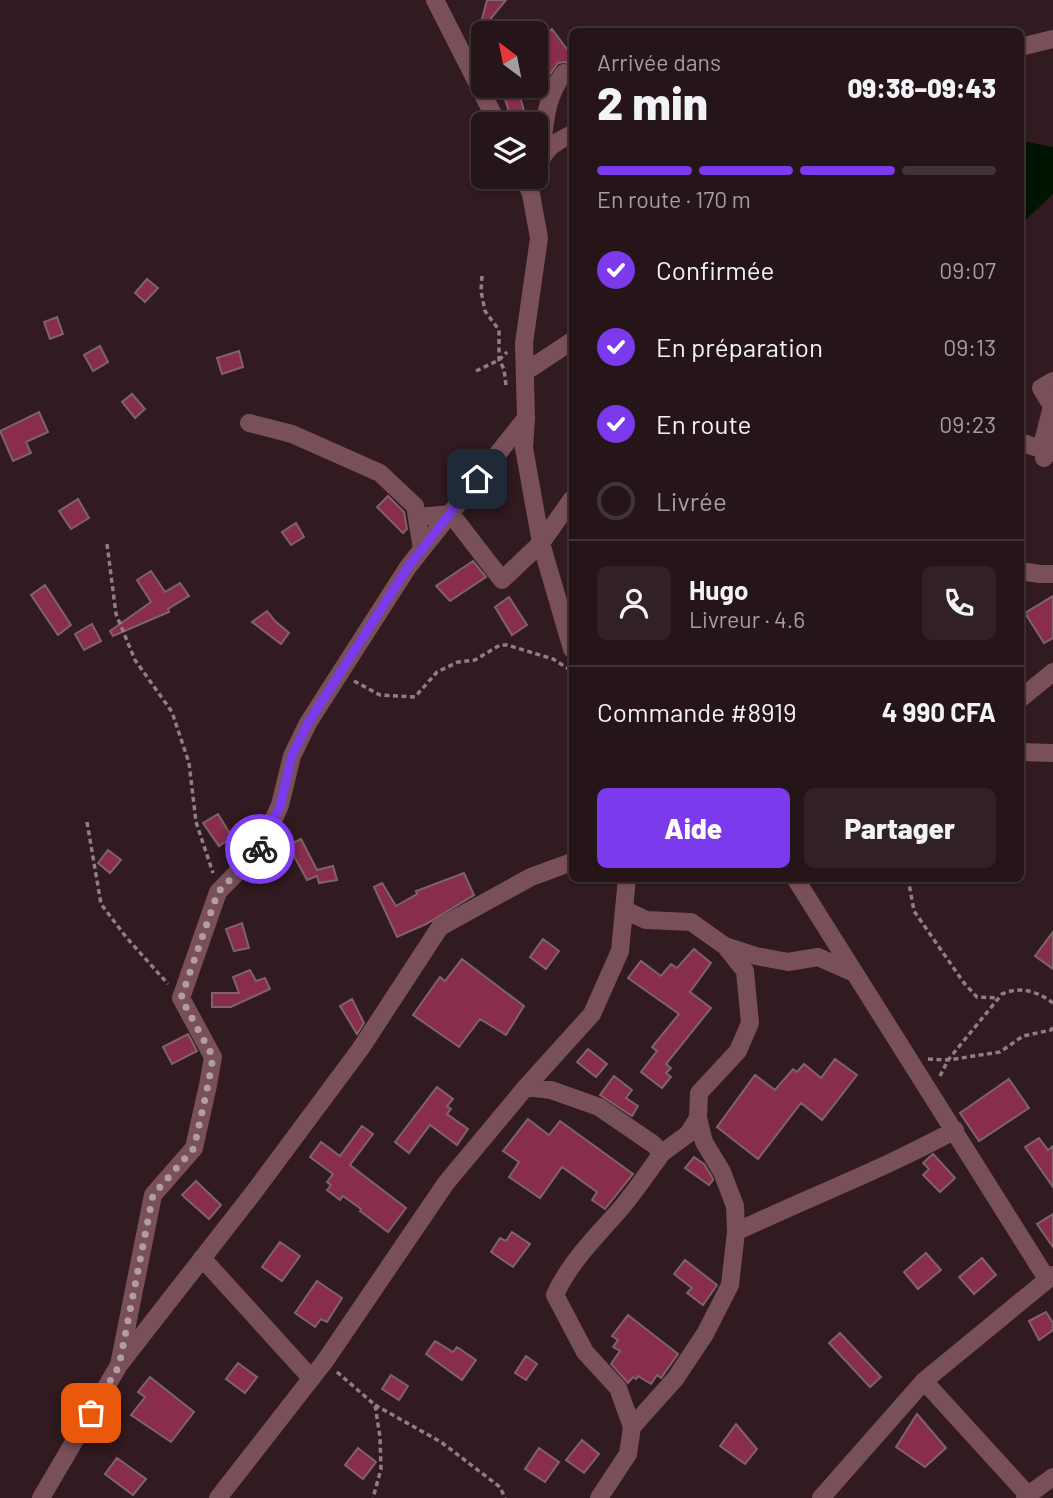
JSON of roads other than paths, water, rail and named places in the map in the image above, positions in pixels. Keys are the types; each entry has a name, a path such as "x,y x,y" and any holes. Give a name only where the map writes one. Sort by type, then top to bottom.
{"street":[{"path":"435,0 492,112"},
{"path":"1024,46 1053,39"},
{"path":"546,112 553,88 564,73"},
{"path":"548,149 569,136"},
{"path":"535,189 539,238 524,343 524,448 541,542 569,639"},
{"path":"525,372 569,343"},
{"path":"1048,453 1044,438 1052,406 1041,388 1053,381"},
{"path":"119,1366 153,1195 194,1148 213,1057 181,998 218,892 261,848 280,806 292,755 308,723 408,567 526,418"},
{"path":"249,423 292,434 380,473 415,506 422,549"},
{"path":"1024,444 1048,453"},
{"path":"451,514 502,580 541,542 569,503"},
{"path":"418,517 451,514"},
{"path":"1024,572 1053,574"},
{"path":"1024,696 1053,672"},
{"path":"1024,752 1053,753"},
{"path":"41,1498 119,1366 362,1048 440,927 531,877 569,863"},
{"path":"218,1498 325,1362 446,1183 526,1087 592,1014 620,951 627,882"},
{"path":"797,882 852,972 1050,1277 923,1381 821,1498"},
{"path":"625,910 646,920 691,922 725,946 745,971 750,1023 738,1051 699,1093 696,1138 722,1172 735,1206 736,1232 730,1285 705,1334 675,1379 632,1427"},
{"path":"725,946 788,962 818,957 852,972"},
{"path":"526,1087 551,1090 599,1107 662,1153"},
{"path":"736,1232 904,1158 955,1130"},
{"path":"599,1498 628,1454 632,1427 618,1388 584,1352 555,1295 562,1279 662,1153 696,1138"},
{"path":"202,1258 311,1378"},
{"path":"923,1381 1028,1497 1053,1477"}]}
